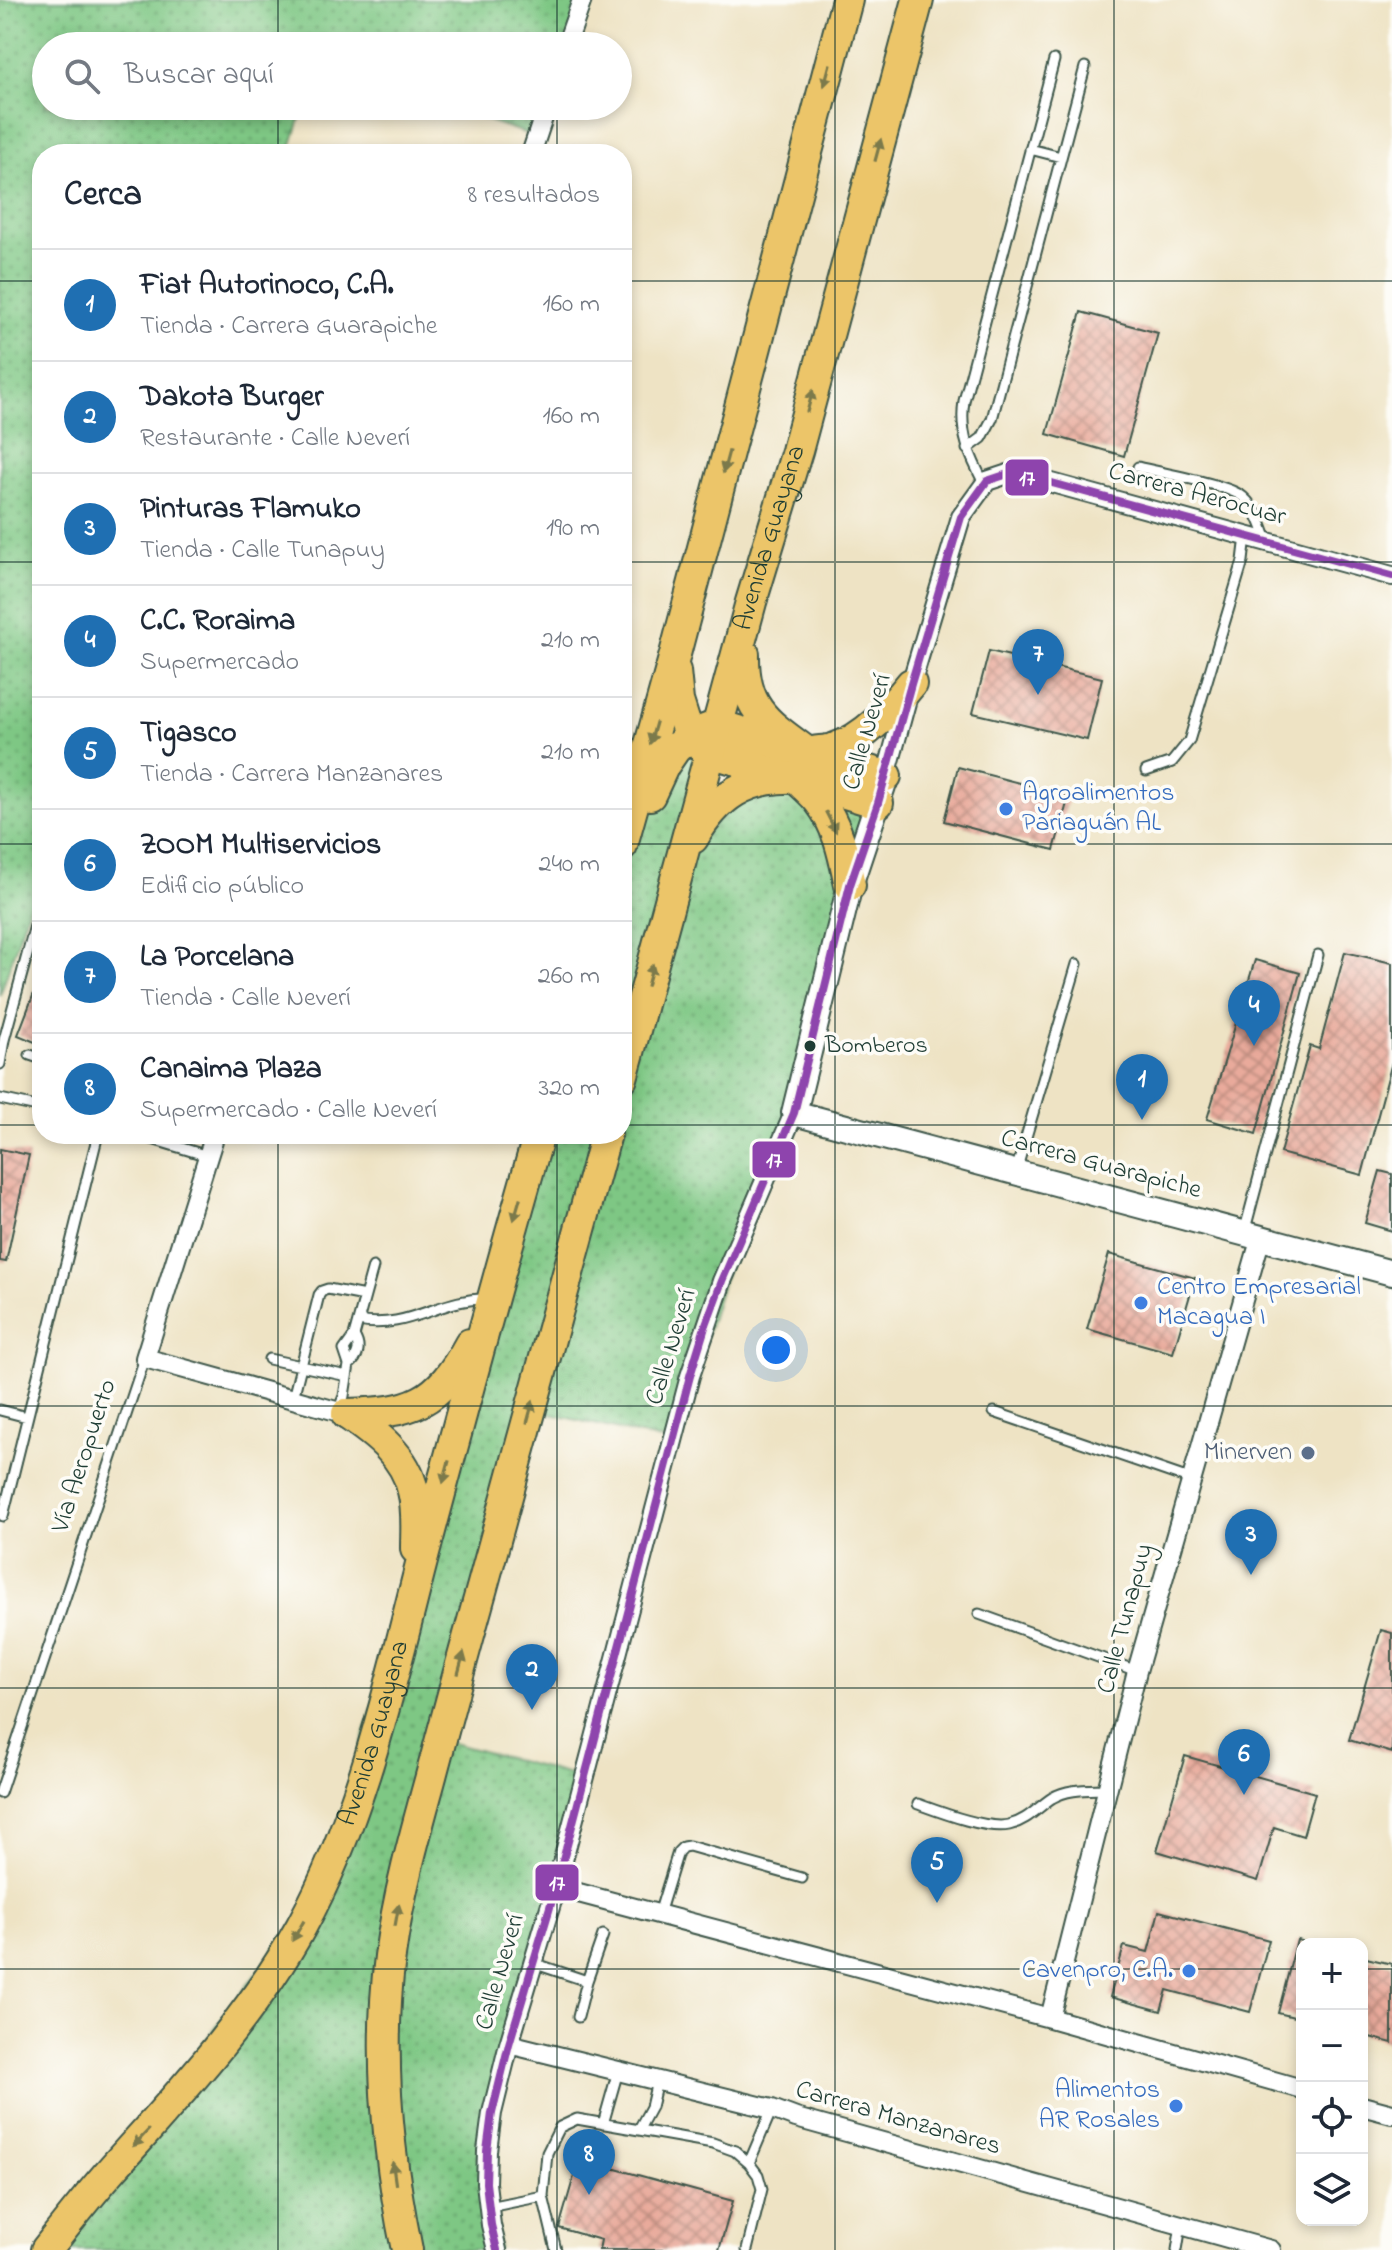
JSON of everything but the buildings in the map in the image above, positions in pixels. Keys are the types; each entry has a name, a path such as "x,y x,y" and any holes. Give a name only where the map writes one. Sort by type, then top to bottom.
{"main road":[{"path":"632,809 847,0"},
{"name":"Avenida Guayana","path":"632,1041 678,869 706,737 797,451 918,0"},
{"path":"751,602 743,673 747,691 757,711 802,765 842,846 850,885"},
{"path":"674,658 678,701 706,737 882,790"},
{"path":"678,869 706,817 721,802 754,781 774,777 802,765 862,734 889,711 911,684"},
{"path":"632,839 664,765 675,749 706,737"},
{"name":"Avenida Guayana","path":"46,2250 243,2017 299,1930 319,1891 359,1791 489,1307 536,1144"},
{"path":"407,2250 387,2122 385,2077 387,1997 396,1921 420,1815 603,1144"},
{"path":"342,1413 395,1412 419,1403 439,1389 457,1369 489,1307"},
{"path":"342,1413 374,1433 404,1468 413,1490 416,1585"}],"street":[{"path":"571,32 582,0"},
{"path":"534,144 542,120"},
{"name":"Carrera Aerocuar","path":"986,483 1008,474 1041,480 1392,576"},
{"name":"Calle Neverí","path":"497,2250 486,2183 492,2113 509,2044 556,1887 698,1352 722,1281 794,1113 850,885 882,790 961,517 986,483"},
{"name":"Carrera Guarapiche","path":"794,1113 1392,1273"},
{"name":"Vía Aeropuerto","path":"145,1358 212,1144"},
{"name":"Calle Tunapuy","path":"1050,2018 1137,1671 1192,1480 1252,1235"},
{"path":"145,1358 342,1413"},
{"path":"556,1887 1050,2018 1296,2087"},
{"name":"Carrera Manzanares","path":"509,2044 772,2109 1271,2250"},
{"path":"1368,2108 1392,2114"}],"lane":[{"path":"986,483 967,449 961,422 964,401 1054,60"},
{"path":"967,449 982,438 992,419 1085,67"},
{"path":"1030,149 1061,157"},
{"path":"1138,467 1225,489 1243,497 1260,521 1267,541"},
{"path":"1146,771 1172,762 1189,741 1243,561 1246,536"},
{"path":"0,1064 32,935"},
{"path":"1252,1235 1318,955"},
{"path":"1016,1171 1077,964"},
{"path":"0,1099 32,1106"},
{"path":"3,1516 95,1144"},
{"path":"171,1144 208,1156"},
{"path":"342,1413 349,1365 358,1351 354,1336 373,1267"},
{"path":"293,1398 319,1295 328,1289 365,1296"},
{"path":"358,1321 392,1323 466,1300 489,1307"},
{"name":"Vía Aeropuerto","path":"0,1793 145,1358"},
{"path":"269,1359 347,1376"},
{"path":"0,1410 27,1417"},
{"path":"994,1412 1192,1480"},
{"path":"0,1478 14,1472"},
{"path":"979,1614 1137,1671"},
{"path":"918,1804 969,1821 1008,1826 1031,1815 1054,1797 1077,1790 1108,1789"},
{"path":"659,1914 678,1852 683,1847 689,1846 802,1878"},
{"path":"578,2017 603,1935"},
{"path":"533,1963 587,1981"},
{"path":"603,2124 618,2071"},
{"path":"639,2129 651,2107 657,2081"},
{"path":"749,2163 772,2109"},
{"path":"556,2250 543,2196 547,2153 560,2127 577,2119 713,2143 735,2151 758,2175 762,2189 747,2250"},
{"path":"489,2207 543,2196"},
{"path":"1177,2250 1181,2225"}],"green space":[{"path":"0,0 582,0 571,32 32,32 32,120 300,120 292,144 32,144 32,897 0,995"},
{"path":"486,120 542,120 536,137"},
{"path":"675,749 710,752 680,862 754,781 878,803 795,1112 723,1280 674,1443 531,1409 441,1740 585,1779 487,2150 499,2250 46,2250 319,1891 536,1144 632,1144 632,839 655,785"}],"transit line":[{"name":"17","path":"497,2250 486,2183 487,2151 492,2113 509,2044 556,1887 690,1376 722,1281 794,1113 850,885 878,803 961,517 987,481 1008,474 1041,480 1392,576"}],"place":[{"name":"La Porcelana","path":"1038,695"},
{"name":"Agroalimentos Pariaguán AL","path":"1006,809"},
{"name":"Bomberos","path":"810,1046"},
{"name":"C.C. Roraima","path":"1254,1046"},
{"name":"Fiat Autorinoco, C.A.","path":"1142,1120"},
{"name":"Centro Empresarial Macagua I","path":"1141,1303"},
{"name":"Minerven","path":"1308,1453"},
{"name":"Pinturas Flamuko","path":"1251,1575"},
{"name":"Dakota Burger","path":"532,1710"},
{"name":"ZOOM Multiservicios","path":"1244,1795"},
{"name":"Tigasco","path":"937,1903"},
{"name":"Cavenpro, C.A.","path":"1189,1971"},
{"name":"Alimentos AR Rosales","path":"1176,2106"},
{"name":"Canaima Plaza","path":"589,2195"}]}
